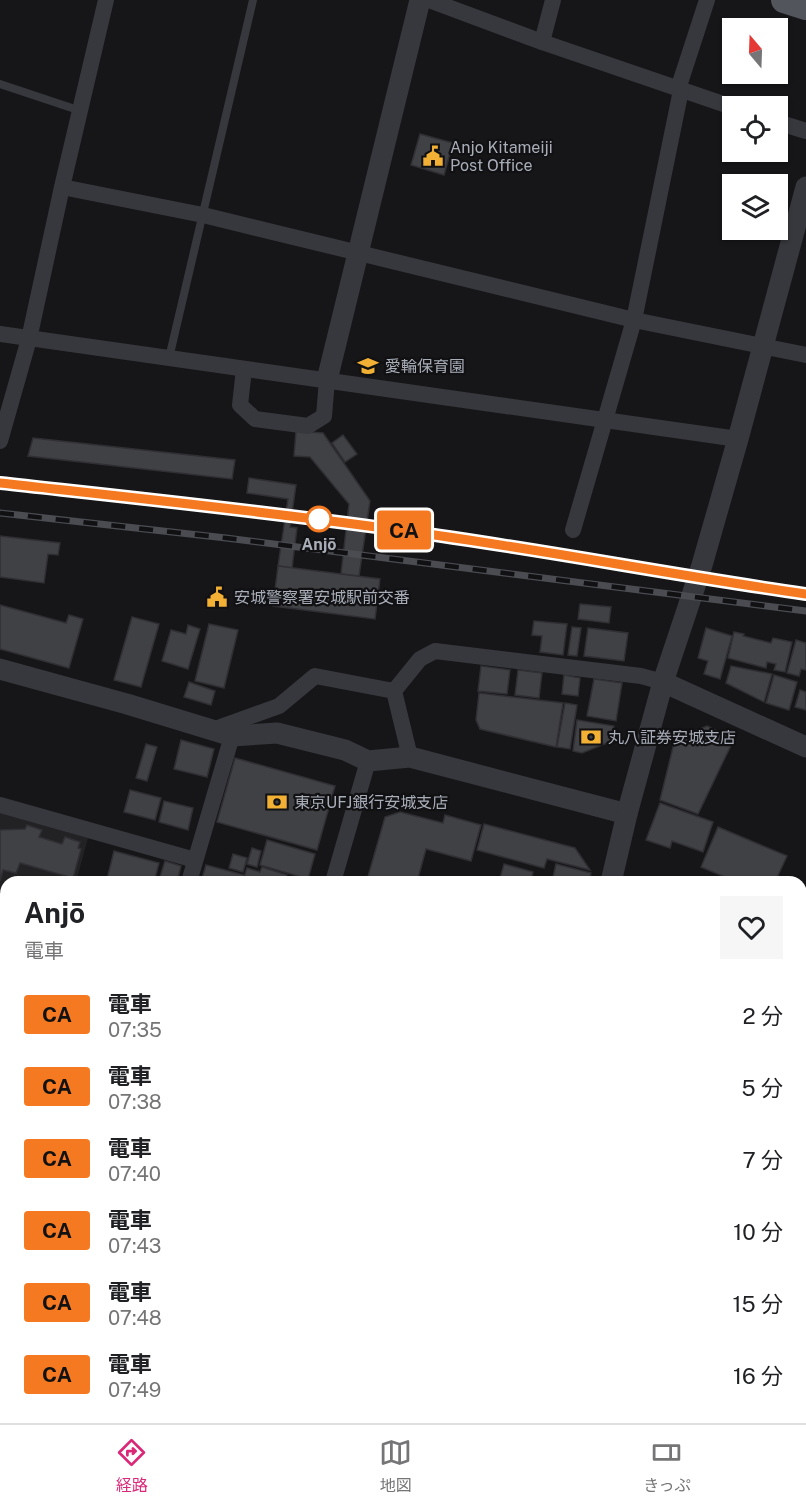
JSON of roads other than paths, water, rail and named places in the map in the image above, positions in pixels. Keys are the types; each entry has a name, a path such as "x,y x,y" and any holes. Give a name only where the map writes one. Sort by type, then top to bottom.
{"main road":[{"path":"784,0 806,7"}],"street":[{"path":"0,441 29,339 106,0"},
{"path":"244,369 240,405 255,418 308,426 324,416 327,380 420,0"},
{"path":"429,0 542,42 722,104"},
{"path":"542,42 553,0"},
{"path":"573,530 634,320 680,90 706,0"},
{"path":"788,125 806,131"},
{"path":"62,187 203,215 634,320 806,355"},
{"path":"612,876 663,682 702,565 806,187"},
{"path":"0,334 738,439"},
{"path":"394,691 420,659 435,651 641,676 663,682 806,747"},
{"path":"0,669 224,732 277,733 345,750 368,760 410,757 627,814"},
{"path":"224,732 279,706 315,676 394,691"},
{"path":"394,691 410,757"},
{"path":"191,876 224,732"},
{"path":"335,876 368,760"},
{"path":"0,805 195,860"}],"lane":[{"path":"169,358 253,0"},
{"path":"0,84 81,111"}],"railway":[{"path":"0,483 228,507 405,530 806,594"},
{"path":"0,513 226,538 806,611"}],"train":[{"name":"CA","path":"0,483 228,507 405,530 806,594"}],"place":[{"name":"Anjo Kitameiji Post Office","path":"433,156"},
{"name":"愛輪保育園","path":"368,366"},
{"name":"Anjō","path":"319,519"},
{"name":"安城警察署安城駅前交番","path":"217,597"},
{"name":"丸八証券安城支店","path":"591,737"},
{"name":"東京UFJ銀行安城支店","path":"277,802"}]}
